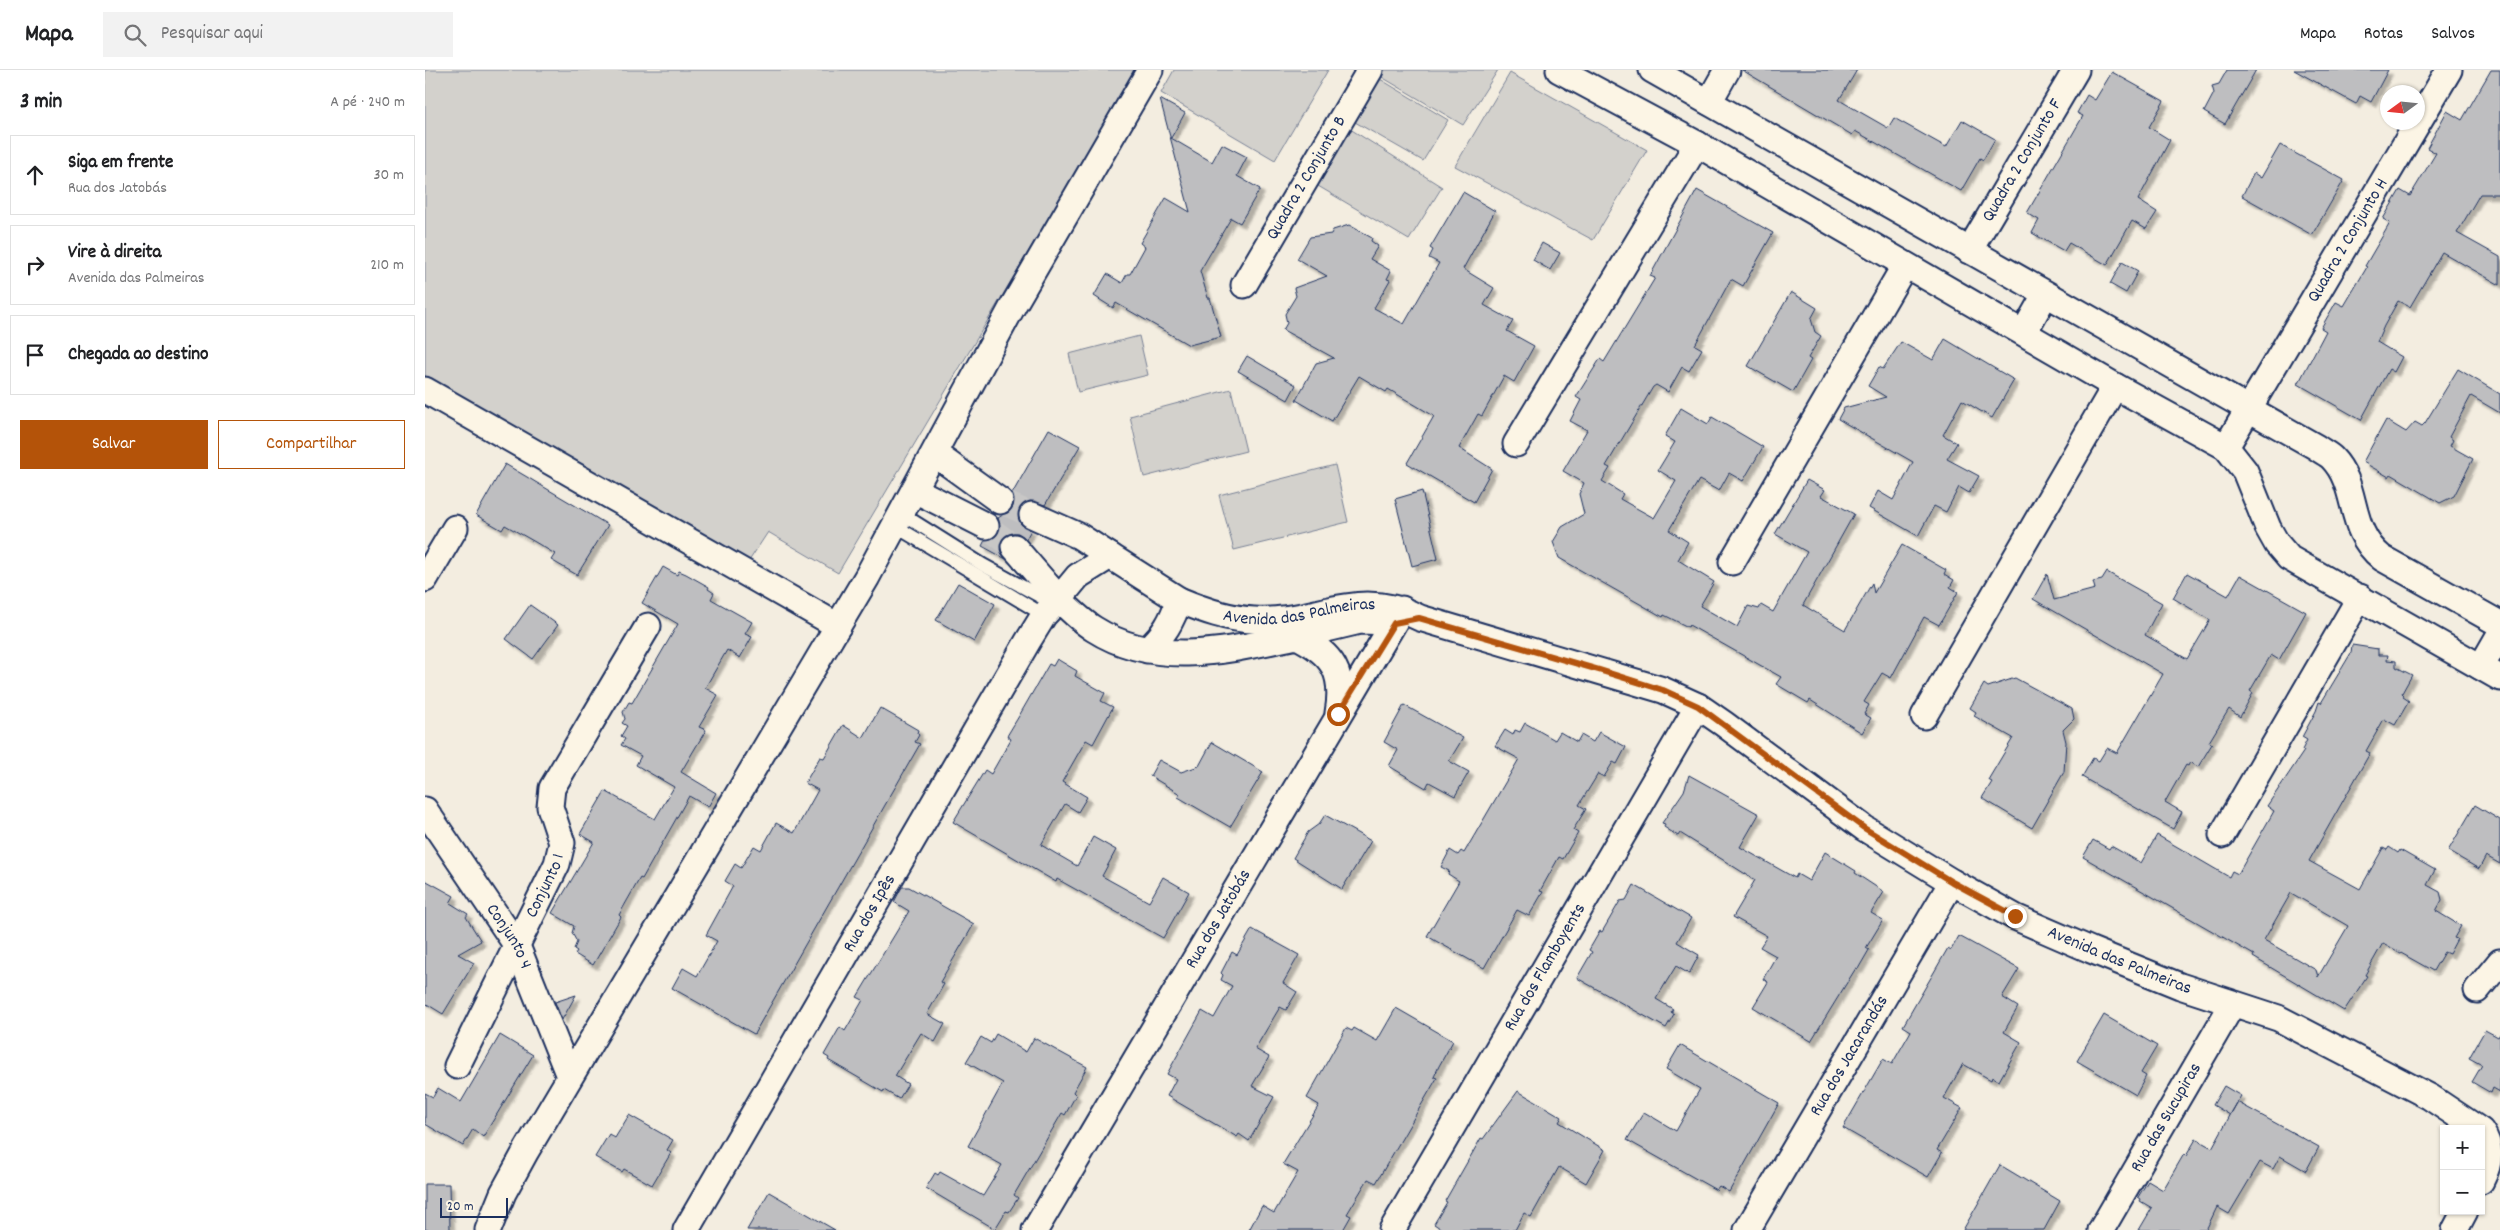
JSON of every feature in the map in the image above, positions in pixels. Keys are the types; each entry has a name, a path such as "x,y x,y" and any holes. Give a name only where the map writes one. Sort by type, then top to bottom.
{"street":[{"path":"488,1230 503,1193 569,1076 838,626 899,520 1014,304 1150,70"},
{"name":"Quadra 2 Conjunto B","path":"1244,285 1369,70"},
{"path":"1559,70 1697,144 2115,386 2226,447 2245,471 2268,528 2277,544 2289,558 2491,672 2500,634"},
{"path":"1652,70 2247,410 2316,447 2332,458 2343,474 2361,535 2371,549 2382,558 2500,624"},
{"path":"1709,102 1727,70"},
{"name":"Quadra 2 Conjunto F","path":"1969,251 2076,70"},
{"name":"Quadra 2 Conjunto H","path":"2226,447 2449,70"},
{"path":"1516,444 1697,144"},
{"path":"1792,199 1814,163"},
{"path":"1732,562 1905,265"},
{"path":"2024,332 2045,295"},
{"path":"1924,716 2115,386"},
{"path":"425,390 838,626"},
{"path":"915,490 982,524 997,499 935,454"},
{"name":"Avenida das Palmeiras","path":"1032,515 1079,536 1179,600 1210,613 1254,620 1296,617 1345,605 1370,604 1398,615 1627,678 1663,690 1698,706 1864,828 1952,882 2015,916 2091,950 2232,1005 2278,1018 2319,1037 2430,1097 2471,1125"},
{"path":"425,579 455,528"},
{"name":"Avenida das Palmeiras","path":"1014,547 1053,606 1081,619 1107,636 1147,650 1181,654 1225,651 1360,621 1398,615"},
{"path":"1053,606 1078,576 1110,556"},
{"path":"2222,835 2360,597"},
{"path":"1147,650 1162,636 1173,619 1179,600"},
{"name":"Rua dos Ipês","path":"686,1230 1053,606"},
{"name":"Rua dos Jatobás","path":"1035,1230 1340,702 1398,615"},
{"name":"Conjunto 1","path":"457,1066 557,864 562,843 550,807 552,788 648,626"},
{"name":"Avenida das Palmeiras","path":"1297,636 1326,654 1336,671 1340,702"},
{"name":"Rua dos Flamboyents","path":"1392,1230 1698,706"},
{"name":"Conjunto 4","path":"425,810 517,946 569,1076"},
{"name":"Rua dos Jacarandás","path":"1747,1230 1952,882"},
{"path":"2477,990 2500,962"},
{"name":"Rua das Sucupiras","path":"2101,1230 2232,1005"},
{"path":"2485,1138 2490,1152 2485,1168"}],"lane":[{"path":"899,520 1053,606"}],"shaded area":[{"path":"425,70 1136,70 838,573 768,532 747,564 425,377"},
{"path":"1174,70 1328,70 1275,160 1161,93"},
{"path":"1377,70 1498,70 1463,125 1375,73"},
{"path":"1510,73 1647,150 1593,240 1455,166"},
{"path":"1375,76 1448,120 1423,161 1348,118"},
{"path":"1347,127 1442,187 1409,240 1313,183"},
{"path":"1139,336 1148,375 1078,392 1069,354"},
{"path":"1231,389 1246,451 1144,477 1130,416"},
{"path":"1335,465 1348,522 1234,550 1219,495"}],"building":[{"path":"1742,70 1857,70 1839,100 1888,128 1894,118 1946,147 1962,120 1995,139 1983,160 1980,158 1961,191 1855,131 1852,135"},
{"path":"2227,70 2256,70 2225,124 2204,112 2214,93 2212,86 2219,84"},
{"path":"2294,70 2388,70 2371,102 2360,96 2356,104"},
{"path":"2491,70 2500,70 2500,194 2480,194 2457,233 2500,257 2500,285 2442,252 2410,307 2398,301 2384,326 2377,342 2402,357 2394,372 2389,369 2361,420 2298,384 2326,331 2321,328 2336,302 2344,306 2367,267 2365,266 2390,223 2383,219 2400,190 2410,196 2436,153 2427,148 2447,111 2462,120"},
{"path":"2112,72 2164,101 2149,127 2170,140 2138,200 2157,212 2146,229 2132,221 2107,265 2069,243 2064,251 2032,233 2039,220 2027,213 2083,116 2077,113 2087,95 2095,100"},
{"path":"1160,99 1185,113 1171,138 1212,162 1222,144 1247,157 1237,176 1260,189 1240,223 1231,218 1200,271 1221,337 1189,345 1116,303 1113,308 1094,296 1107,274 1122,283 1127,274 1130,274 1145,247 1140,243 1166,198 1190,212"},
{"path":"2280,145 2344,180 2312,235 2242,196 2254,173 2261,178"},
{"path":"1697,190 1773,233 1743,286 1731,279 1695,345 1702,349 1689,371 1682,367 1668,392 1656,385 1653,387 1606,466 1610,468 1602,481 1623,494 1620,499 1654,518 1676,481 1658,470 1675,442 1665,436 1681,408 1708,424 1712,417 1763,447 1743,481 1729,473 1719,491 1699,480 1669,530 1688,542 1678,560 1714,582 1700,606 1737,627 1748,606 1759,609 1761,605 1773,612 1807,552 1775,534 1807,480 1825,490 1821,496 1854,514 1803,605 1845,630 1872,583 1874,593 1902,545 1946,570 1944,574 1954,580 1950,587 1958,592 1939,625 1924,617 1891,678 1882,673 1864,702 1869,705 1864,714 1871,718 1862,733 1810,700 1808,703 1776,684 1781,677 1689,625 1688,627 1664,615 1663,617 1559,558 1553,542 1562,527 1584,514 1579,494 1584,483 1563,471 1587,430 1570,421 1581,400 1576,397 1600,359 1604,362 1655,278 1650,276"},
{"path":"1463,192 1495,211 1463,269 1494,288 1484,305 1513,321 1507,331 1534,346 1514,382 1504,376 1482,416 1478,414 1459,448 1492,469 1474,502 1407,463 1434,416 1388,389 1386,392 1359,376 1332,421 1296,400 1316,363 1334,358 1283,330 1287,323 1285,314 1296,296 1294,288 1327,276 1297,259 1310,237 1331,234 1333,230 1349,225 1372,238 1371,241 1378,246 1370,259 1391,271 1387,279 1390,280 1374,308 1404,324 1439,263 1429,258 1433,250 1430,248"},
{"path":"1542,243 1560,253 1550,270 1533,260"},
{"path":"2122,262 2138,271 2126,293 2110,284"},
{"path":"1791,292 1817,308 1811,319 1815,332 1821,336 1808,358 1811,360 1793,392 1748,366"},
{"path":"1945,339 2014,380 1992,418 1962,400 1943,435 1957,443 1947,459 1979,476 1969,493 1959,487 1946,512 1934,506 1918,536 1869,508 1878,491 1893,500 1913,462 1838,419 1844,408 1886,397 1868,386 1879,367 1883,369 1901,342 1933,360"},
{"path":"1247,356 1296,385 1288,400 1238,371"},
{"path":"2458,369 2500,394 2500,413 2471,396 2449,437 2453,440 2450,446 2473,459 2454,496 2440,503 2391,474 2389,477 2363,462 2386,420 2406,432 2415,422 2422,426"},
{"path":"1049,429 1080,446 1045,505 1030,501 1019,509 1020,523 1031,530 1026,539 1018,533 1004,536 1000,549 1006,559 982,546 985,540 993,538 999,533 998,518 1012,509 1014,502 1012,494"},
{"path":"505,464 608,525 577,575 551,560 555,554 535,542 505,525 502,530 476,515"},
{"path":"1422,491 1438,559 1412,566 1395,499"},
{"path":"663,567 677,575 679,571 686,574 709,587 708,589 714,593 711,599 752,622 745,634 752,637 740,658 727,650 705,688 718,695 699,727 706,730 681,772 716,793 708,807 689,796 642,879 640,878 619,915 621,917 593,965 575,954 577,951 574,949 577,942 572,933 574,926 552,913 594,842 580,834 605,791 655,819 674,787 636,765 641,756 621,745 625,739 621,736 627,726 622,723 625,719 623,712 629,702 632,703 678,624 642,603"},
{"path":"2107,572 2162,603 2145,635 2187,659 2210,620 2173,598 2187,573 2228,596 2240,575 2306,612 2279,660 2271,655 2250,691 2253,693 2240,717 2229,709 2209,742 2212,744 2198,767 2190,762 2188,766 2186,765 2165,802 2182,812 2173,829 2082,777 2093,758 2099,761 2107,748 2117,753 2163,674 2033,599 2047,574 2054,600 2095,589 2093,582 2102,580"},
{"path":"958,583 995,604 974,642 936,620"},
{"path":"530,605 558,625 533,659 506,639"},
{"path":"2352,645 2378,649 2378,655 2388,655 2387,660 2396,661 2396,667 2412,675 2402,693 2403,697 2409,701 2395,725 2384,719 2366,751 2370,753 2309,861 2360,889 2383,848 2387,850 2389,847 2398,853 2400,850 2435,870 2427,885 2440,892 2442,900 2436,911 2461,926 2454,938 2457,939 2449,954 2444,952 2433,971 2383,943 2365,975 2367,976 2344,1011 2253,957 2254,955 2083,857 2093,840 2109,849 2111,846 2141,863 2157,835 2229,877 2232,871 2238,874 2274,811 2267,806 2304,751 2302,750 2307,740 2302,737 2319,702 2321,703 2351,653","holes":["2291,893 2348,926 2318,977 2316,970 2264,940"]},
{"path":"1057,659 1077,671 1075,676 1105,693 1101,701 1113,707 1093,744 1086,740 1062,782 1087,797 1078,812 1065,804 1041,845 1077,866 1093,837 1116,850 1102,876 1149,902 1163,877 1189,892 1163,938 1057,879 1056,882 953,822 985,770 991,774 1011,739 1007,736 1049,664 1053,666"},
{"path":"2015,678 2072,709 2074,719 2063,730 2066,742 2064,772 2032,828 1982,798 1992,782 1988,780 2013,738 1974,716 1976,712 1970,708 1984,684 1988,687"},
{"path":"1404,705 1463,738 1449,761 1469,772 1455,796 1429,782 1426,788 1389,766 1398,750 1384,742"},
{"path":"880,708 918,730 917,733 919,735 915,742 920,744 754,1034 672,988 683,968 697,976 717,941 706,935 733,886 725,881 735,864 741,868 754,846 761,850 776,823 794,833 818,790 805,783 820,757 824,758 843,725 863,738"},
{"path":"1525,723 1555,740 1560,732 1577,742 1581,735 1593,742 1599,732 1626,747 1617,764 1613,762 1604,777 1598,774 1579,805 1586,809 1573,830 1578,833 1563,859 1559,857 1540,891 1543,892 1529,916 1517,910 1484,968 1427,936 1459,881 1448,874 1449,871 1441,867 1450,850 1458,855 1461,851 1464,853 1519,759 1495,746 1505,730 1513,735 1515,730 1520,732"},
{"path":"1212,742 1263,772 1230,827 1178,797 1180,794 1150,776 1159,760 1181,772 1199,766"},
{"path":"1689,775 1759,814 1740,847 1795,878 1797,874 1809,881 1825,852 1856,871 1855,873 1884,892 1871,913 1883,920 1866,948 1869,950 1811,1041 1753,1007 1768,982 1763,979 1776,956 1760,947 1767,936 1733,917 1755,880 1680,833 1678,836 1664,827 1665,824 1662,823 1684,791"},
{"path":"2475,805 2500,820 2500,864 2486,856 2479,869 2448,851"},
{"path":"1325,815 1371,841 1342,889 1293,858 1308,832 1319,824"},
{"path":"425,880 454,896 450,903 468,914 466,917 481,941 458,954 474,963 443,1014 425,1003"},
{"path":"1634,885 1691,918 1677,942 1699,955 1689,974 1676,966 1656,999 1673,1009 1671,1012 1674,1014 1666,1028 1577,978 1592,952 1589,950 1600,931 1602,932 1620,901 1626,900"},
{"path":"902,887 909,887 974,924 940,982 944,984 927,1014 945,1024 935,1042 921,1033 895,1076 908,1084 899,1099 884,1090 883,1092 828,1060 829,1058 824,1055 840,1027 845,1031 863,1000 857,997 909,911 894,902"},
{"path":"1252,929 1299,955 1283,983 1297,992 1286,1010 1280,1007 1255,1049 1269,1057 1252,1086 1274,1097 1249,1141 1239,1134 1237,1137 1167,1096 1176,1079 1167,1074 1202,1011 1214,1018 1232,986 1221,980 1223,975 1221,973 1232,952 1237,955"},
{"path":"1959,936 2019,969 2002,997 2018,1007 2004,1032 2021,1042 1999,1081 1992,1077 1991,1080 1963,1064 1944,1098 1962,1108 1937,1150 1942,1153 1928,1177 1843,1128 1883,1059 1892,1064 1911,1031 1903,1026 1948,948 1951,950"},
{"path":"576,995 563,1018 562,1020 555,1002"},
{"path":"1396,1008 1453,1041 1434,1077 1437,1078 1376,1183 1368,1179 1347,1214 1351,1216 1343,1230 1249,1230 1262,1206 1274,1213 1298,1172 1283,1164 1319,1105 1307,1098 1346,1028 1352,1031 1354,1028 1377,1041"},
{"path":"2104,1015 2157,1046 2141,1073 2146,1076 2136,1095 2077,1061"},
{"path":"2485,1030 2498,1037 2500,1034 2500,1092 2493,1088 2491,1093 2472,1082 2482,1065 2469,1058"},
{"path":"996,1034 1026,1052 1034,1038 1087,1067 1073,1092 1076,1095 1065,1115 1062,1113 1014,1195 1018,1198 1009,1212 1006,1211 995,1229 926,1188 935,1173 938,1175 940,1172 983,1196 1002,1165 968,1146 1003,1083 966,1062 981,1037 991,1043"},
{"path":"500,1035 533,1055 483,1137 473,1129 463,1146 425,1124 425,1093 433,1097 438,1088 461,1102"},
{"path":"1680,1045 1779,1103 1729,1192 1719,1186 1716,1190 1627,1140 1644,1112 1676,1131 1700,1089 1666,1069"},
{"path":"2224,1086 2241,1096 2237,1102 2319,1147 2306,1171 2280,1156 2273,1169 2260,1162 2229,1214 2217,1207 2206,1230 2139,1230 2152,1208 2140,1201 2141,1199 2138,1197 2148,1181 2163,1190 2184,1154 2186,1156 2196,1139 2212,1148 2237,1103 2230,1115 2213,1105"},
{"path":"1518,1091 1562,1117 1559,1122 1605,1150 1586,1183 1559,1167 1531,1217 1524,1213 1515,1230 1443,1230 1434,1224 1447,1202 1445,1201 1481,1138 1483,1139"},
{"path":"629,1115 673,1140 667,1150 671,1153 652,1185 624,1169 622,1172 595,1157 609,1134 615,1138"},
{"path":"2000,1165 2060,1201 2044,1230 1963,1230"},
{"path":"425,1184 449,1184 450,1230 425,1230"},
{"path":"769,1192 835,1230 747,1230"}],"tunnel":[{"path":"1000,501 1032,515"},
{"path":"986,526 1014,547"}],"route":[{"path":"1338,714 1394,623 1419,618 1599,670 1663,690 1698,706 1864,828 1952,882 2015,916"}]}
